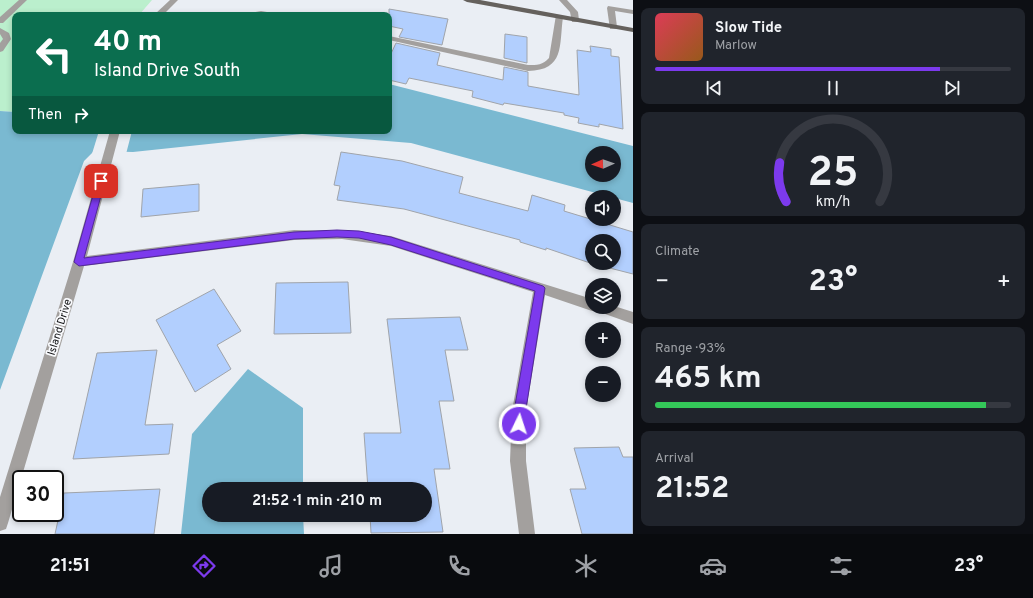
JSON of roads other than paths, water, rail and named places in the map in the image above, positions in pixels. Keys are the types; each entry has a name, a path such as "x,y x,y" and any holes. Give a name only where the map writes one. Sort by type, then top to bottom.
{"main road":[{"path":"467,0 633,30"}],"street":[{"path":"0,22 23,0"},
{"path":"161,12 174,0"},
{"path":"563,0 574,12 575,20"},
{"path":"613,27 611,8 633,12"},
{"path":"392,39 528,68 538,68 546,66 554,58 559,17"},
{"path":"0,30 6,35 7,39 0,49"},
{"name":"Island Drive","path":"0,523 79,262 114,134"},
{"path":"79,262 294,235 333,233 359,235 391,241 585,303"},
{"path":"527,534 518,461 519,411 540,288"},
{"path":"621,314 633,318"}],"water":[{"path":"392,85 633,146 633,203 621,200 621,190 585,190 411,143 302,134 392,134"},
{"path":"0,111 12,112 12,134 302,134 133,152 94,151 84,161 0,390"},
{"path":"248,369 303,408 303,482 202,482 202,522 303,522 304,534 181,534 192,434"}]}
